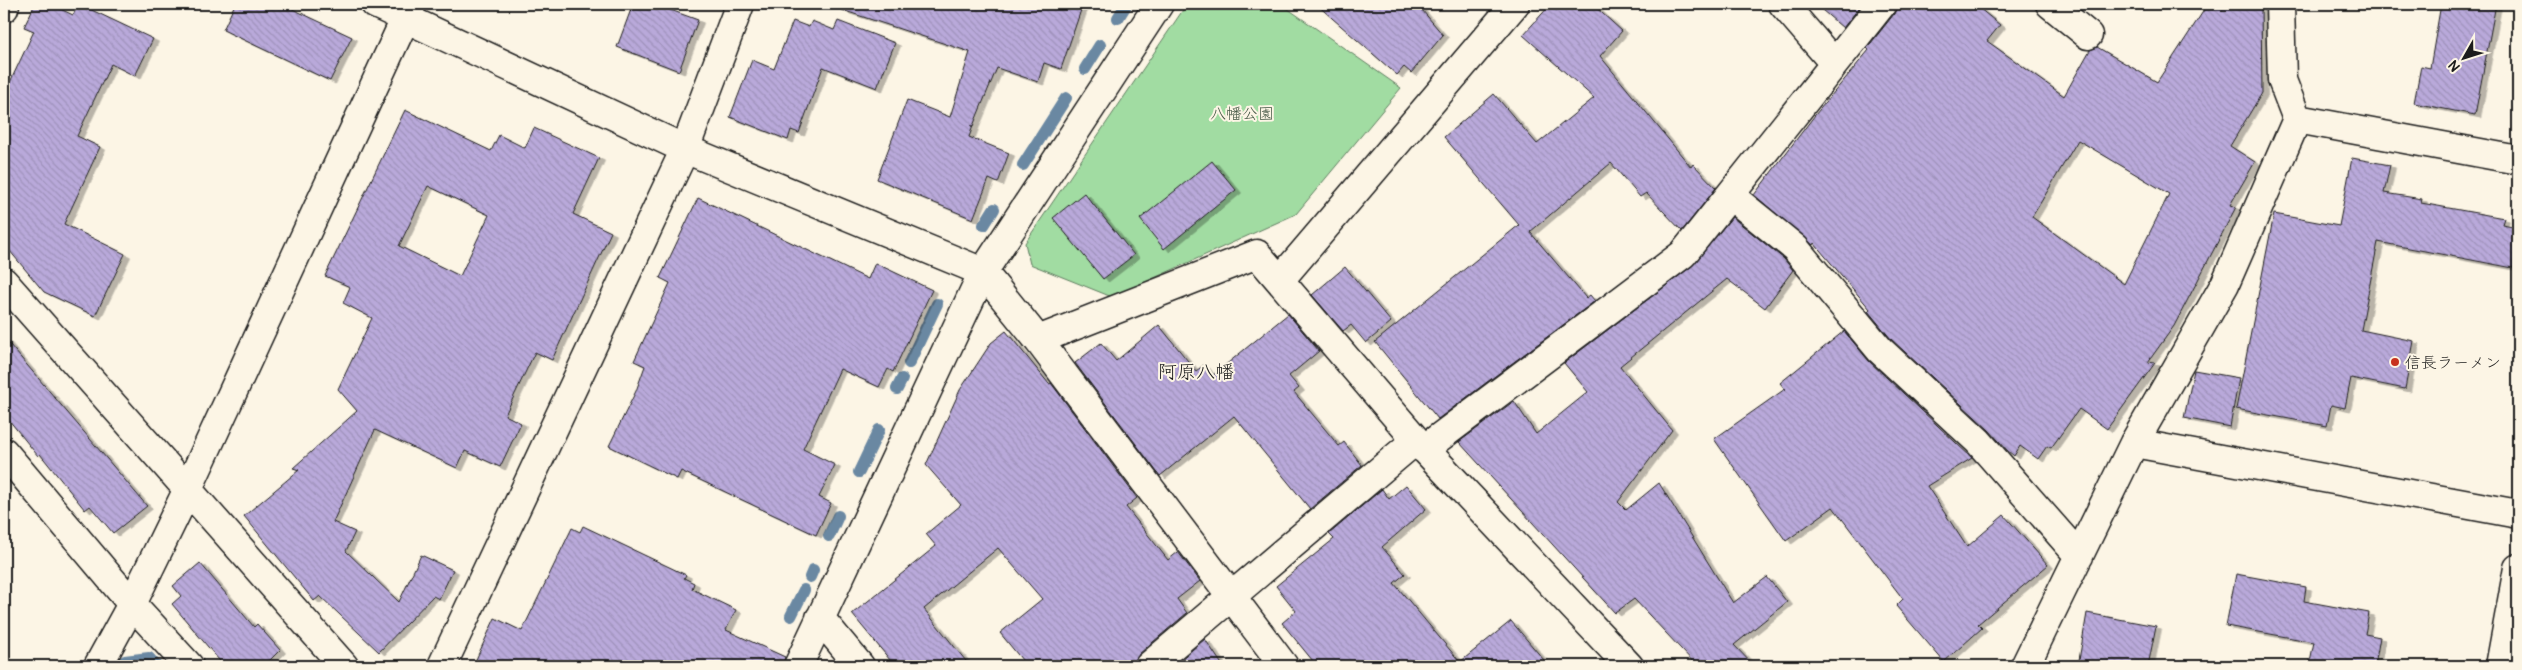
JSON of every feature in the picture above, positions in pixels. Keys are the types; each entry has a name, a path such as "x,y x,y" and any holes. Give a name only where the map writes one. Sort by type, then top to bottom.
{"street":[{"path":"4,8 5,4"},
{"path":"375,4 409,10 684,149 983,272 1038,340 1284,666"},
{"path":"442,666 684,149 740,4"},
{"path":"798,666 983,272 1159,4"},
{"path":"1280,280 1515,4"},
{"path":"1783,4 1834,63"},
{"path":"1149,666 1231,596 1420,444 1683,254 1882,4"},
{"path":"2050,4 2088,35"},
{"path":"2025,666 2134,443 2224,284 2296,119 2282,80 2280,4"},
{"path":"98,666 132,604 188,489 409,10"},
{"path":"2296,119 2518,160"},
{"path":"1731,196 1795,248 1880,350 1978,441 2079,556"},
{"path":"1038,340 1257,254 1420,444 1629,666"},
{"path":"4,282 344,666"},
{"path":"2134,443 2518,514"},
{"path":"4,452 132,604 189,666"},
{"path":"2500,666 2518,568"},
{"path":"820,618 860,666"}],"green space":[{"name":"八幡公園","path":"1187,4 1281,4 1401,88 1296,214 1112,297 1030,264 1025,243"}],"building":[{"path":"35,4 50,4 73,15 79,4 153,39 135,76 111,64 77,136 100,147 64,224 125,254 95,316 44,292 4,244 4,95 34,31 24,27"},
{"path":"235,4 282,4 352,37 330,81 223,30"},
{"path":"633,4 654,4 698,20 679,71 617,47"},
{"path":"843,4 1083,4 1061,69 1044,63 1038,82 997,68 969,137 1009,153 998,183 989,179 973,219 877,179 907,100 950,117 970,52 842,10"},
{"path":"1316,4 1417,4 1443,35 1411,73 1404,67 1397,75"},
{"path":"1551,4 1592,4 1622,31 1600,56 1691,167 1693,164 1716,188 1682,231 1646,193 1640,197 1611,163 1530,232 1586,298 1590,295 1595,301 1438,419 1375,342 1519,225 1444,137 1494,94 1537,144 1594,98 1523,35"},
{"path":"1815,4 1862,4 1843,28"},
{"path":"1897,4 1974,4 2000,25 1987,41 2064,96 2090,50 2097,47 2157,82 2208,4 2261,4 2262,93 2230,146 2255,162 2230,205 2236,207 2174,326 2148,362 2155,363 2107,429 2079,409 2051,448 2047,446 2038,459 2020,446 2014,456 2008,451 1989,430 1891,339 1868,311 1870,309 1814,243 1813,245 1754,195 1815,115 1869,50 1867,48 1894,14","holes":["2078,140 2169,194 2124,284 2032,217"]},
{"path":"2441,4 2496,4 2475,115 2414,103 2421,66 2430,68"},
{"path":"793,21 809,27 812,21 834,30 838,21 895,43 877,88 823,67 799,133 791,130 788,140 730,117 752,60 774,69"},
{"path":"405,110 491,151 499,135 525,148 534,128 599,158 573,214 611,232 552,360 535,352 505,415 521,423 500,467 465,451 457,468 375,430 333,522 355,532 346,551 399,602 421,555 453,570 439,599 433,596 379,652 320,596 314,601 244,516 299,470 293,468 357,411 338,389 372,318 343,303 350,287 325,276","holes":["428,186 489,215 460,276 399,246"]},
{"path":"2352,158 2390,165 2384,193 2422,199 2421,203 2504,218 2502,224 2518,227 2513,268 2378,242 2361,330 2414,341 2405,389 2351,378 2345,408 2331,405 2327,426 2236,409 2274,214 2339,226"},
{"path":"1212,161 1236,190 1164,249 1140,219"},
{"path":"1084,193 1134,255 1103,279 1053,218"},
{"path":"698,198 868,279 875,263 932,290 893,372 888,369 879,387 840,369 803,449 835,465 819,497 831,503 816,535 681,471 677,479 609,446 636,391 645,366 634,361 670,283 660,278"},
{"path":"1732,217 1784,259 1793,270 1765,308 1727,279 1620,366 1672,430 1618,502 1626,510 1659,483 1733,603 1767,577 1787,602 1734,645 1754,666 1697,666 1634,599 1615,613 1459,442 1514,401 1536,434 1588,392 1564,363 1692,266"},
{"path":"1345,267 1391,322 1366,343 1351,325 1343,331 1312,295"},
{"path":"1288,314 1319,351 1289,376 1299,388 1294,392 1339,446 1344,442 1362,465 1310,509 1234,416 1160,476 1075,363 1101,343 1116,361 1159,325 1196,371 1204,365 1212,376"},
{"path":"1006,331 1049,384 1051,383 1137,498 1126,507 1168,560 1178,552 1200,581 1177,599 1187,613 1139,654 1134,666 1027,666 1000,633 1042,599 998,548 924,609 970,666 895,666 852,614 936,546 926,534 961,505 926,465 960,390 991,343"},
{"path":"1844,331 1869,361 1972,458 1927,486 1967,547 2004,515 2048,565 1978,624 1982,628 1944,662 1896,606 1903,599 1833,507 1786,541 1714,439 1785,389 1780,383"},
{"path":"4,338 147,506 113,533 90,506 85,510 40,454 38,456 4,414"},
{"path":"2194,370 2239,378 2230,427 2184,418"},
{"path":"1406,485 1426,509 1382,547 1405,574 1394,583 1460,662 1511,621 1549,666 1317,666 1282,623 1296,611 1276,586 1334,539 1329,534 1382,489 1389,499"},
{"path":"583,526 686,575 684,578 694,583 692,589 736,610 726,630 785,657 783,666 473,666 495,618 522,631 572,528 580,532"},
{"path":"200,563 254,627 257,624 280,650 264,666 224,666 172,604 181,596 173,586"},
{"path":"2236,574 2306,587 2304,601 2369,613 2365,634 2380,637 2375,666 2309,666 2314,642 2226,626"},
{"path":"2087,613 2156,626 2148,666 2078,666"},
{"path":"1205,639 1223,666 1173,666"}],"waterway":[{"path":"1118,18 1126,5"},
{"path":"1085,69 1100,45"},
{"path":"1023,165 1066,98"},
{"path":"984,225 994,209"},
{"path":"909,363 937,304"},
{"path":"897,389 902,379"},
{"path":"859,472 879,430"},
{"path":"829,536 838,516"},
{"path":"810,577 813,570"},
{"path":"791,616 804,590"},
{"path":"123,666 125,661 149,658 156,666"}],"place":[{"name":"信長ラーメン","path":"2395,362"}],"district":[{"name":"阿原八幡","path":"1196,371"}]}
